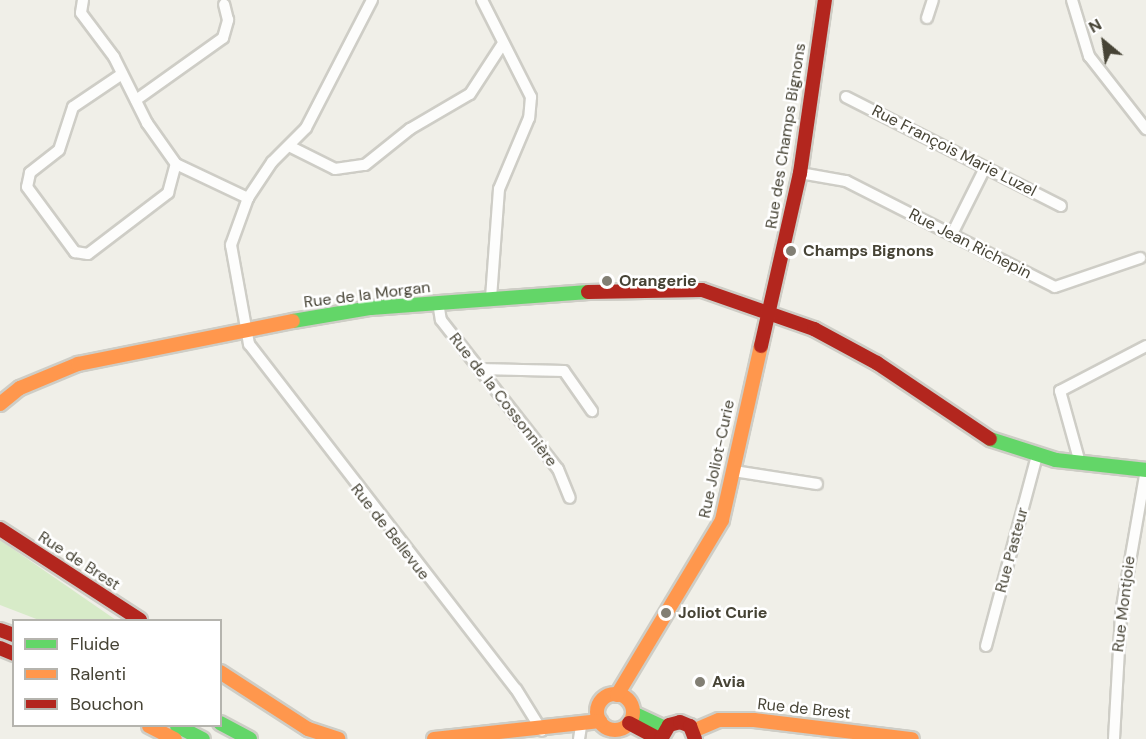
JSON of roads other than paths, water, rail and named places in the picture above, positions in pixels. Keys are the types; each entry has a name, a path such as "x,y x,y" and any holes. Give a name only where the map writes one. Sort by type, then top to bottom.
{"main road":[{"name":"Rue des Champs Bignons","path":"766,311 800,173 825,0"},
{"name":"Rue de la Morgan","path":"0,404 20,388 78,364 246,329 438,302 658,287 702,290 766,311 848,345 971,431 1037,454 1080,464 1146,470"},
{"name":"Rue Joliot-Curie","path":"617,695 714,539 734,471 766,311"},
{"name":"Rue de Brest","path":"0,529 137,619"},
{"path":"222,673 308,729 338,739"},
{"path":"600,721 599,705 617,695 627,699 631,718 662,736 680,722 694,735"},
{"path":"600,721 614,730 631,718"},
{"name":"Rue de Brest","path":"694,735 719,720 754,720 912,739"},
{"path":"434,739 542,731 580,733 600,721"},
{"path":"222,725 245,739"},
{"path":"222,725 250,739"},
{"path":"151,727 175,739"},
{"path":"179,727 203,739"}],"street":[{"path":"83,0 81,13 122,74 177,164 249,198"},
{"name":"Rue de Bellevue","path":"372,0 335,78 289,146 249,198 230,258 249,344 277,384 516,689 542,731"},
{"path":"482,0 502,45 531,97 529,118 499,189 491,298"},
{"path":"927,18 933,0"},
{"path":"1072,0 1089,56 1146,129"},
{"path":"136,100 223,38 228,20 224,4"},
{"path":"289,146 335,170 365,165 410,129 471,94 502,45"},
{"path":"122,74 73,107 59,150 30,173 27,187 75,252 88,254 168,193 177,164"},
{"name":"Rue François Marie Luzel","path":"846,97 1061,206"},
{"path":"952,234 985,168"},
{"name":"Rue Jean Richepin","path":"800,173 846,181 1055,287 1140,258"},
{"name":"Rue de la Cossonnière","path":"438,302 441,320 558,469 570,498"},
{"path":"1080,464 1060,391 1146,346"},
{"path":"480,369 564,371 592,411"},
{"name":"Rue Pasteur","path":"986,646 1037,454"},
{"name":"Rue Montjoie","path":"1114,739 1121,613 1146,470"},
{"path":"734,471 817,484"}],"place":[{"name":"Champs Bignons","path":"791,251"},
{"name":"Orangerie","path":"607,281"},
{"name":"Joliot Curie","path":"666,613"},
{"name":"Avia","path":"700,682"}]}
